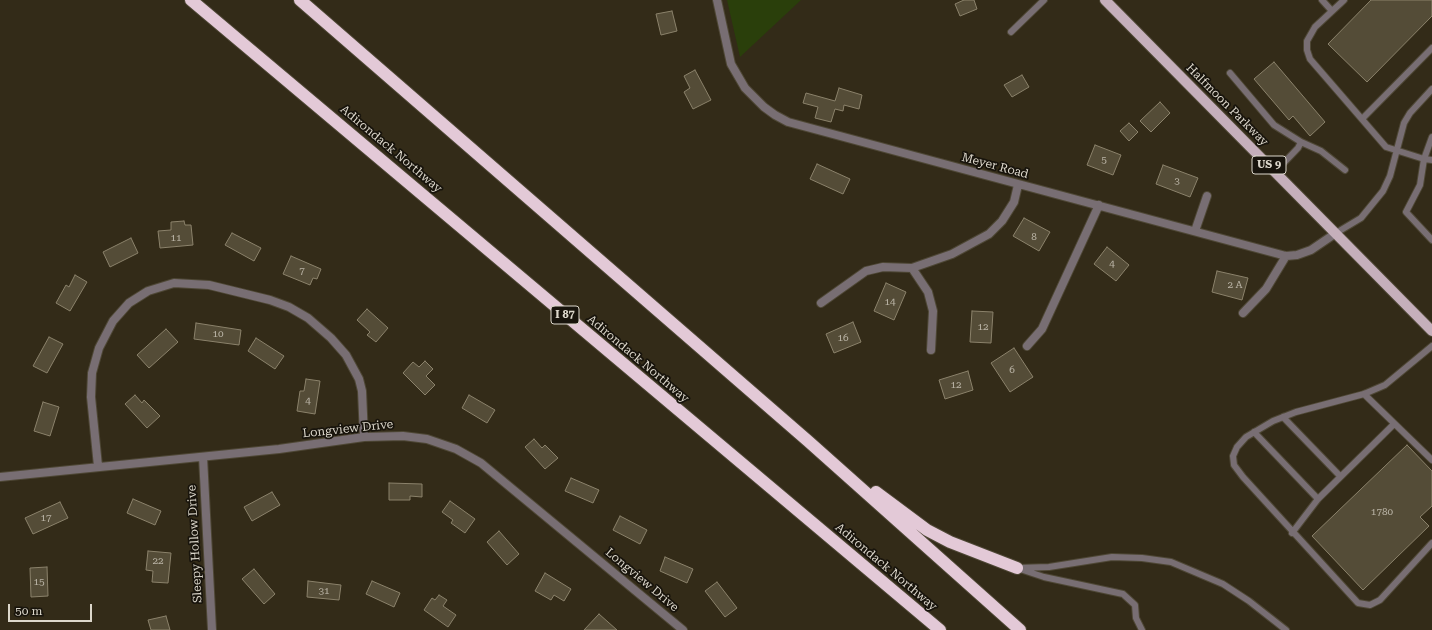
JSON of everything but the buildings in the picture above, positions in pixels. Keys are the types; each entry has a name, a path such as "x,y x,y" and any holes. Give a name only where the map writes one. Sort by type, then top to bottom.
{"highway":[{"name":"Adirondack Northway","path":"191,0 940,630"},
{"path":"300,0 808,441 1020,630"},
{"path":"808,441 927,530 950,542 1017,568"}],"main road":[{"name":"Halfmoon Parkway","path":"1105,0 1432,331"}],"street":[{"name":"Meyer Road","path":"716,0 731,64 745,88 775,115 788,122 1286,256 1297,255 1311,250 1336,233"},
{"path":"821,303 866,271 883,267 912,268 952,254 989,234 1002,221 1014,202 1018,185"},
{"path":"1195,231 1207,196"},
{"path":"1027,346 1042,329 1052,311 1099,205"},
{"path":"1243,313 1266,289 1286,256"},
{"path":"912,268 928,292 933,311 931,350"},
{"path":"98,466 91,397 92,373 99,348 113,322 129,303 148,291 174,283 209,286 264,298 290,307 308,318 341,349 359,379 362,391 364,437"},
{"name":"Longview Drive","path":"0,476 279,449 364,437 403,436 427,439 456,449 481,463 683,630"},
{"name":"Sleepy Hollow Drive","path":"203,457 212,630"}],"lane":[{"path":"1010,32 1044,0"},
{"path":"1322,0 1332,11"},
{"path":"1344,0 1315,27 1307,41 1307,50 1310,59 1386,147 1397,152 1432,160"},
{"path":"1362,118 1432,48"},
{"path":"1230,72 1274,125 1301,142 1321,151 1345,170"},
{"path":"1336,233 1361,218 1383,191 1390,176 1404,123 1410,113 1432,89"},
{"path":"1432,137 1424,159 1420,185 1406,212 1432,240"},
{"path":"1275,172 1298,148 1301,142"},
{"path":"1432,346 1385,385 1364,394 1296,412 1283,417 1246,437 1237,447 1232,456 1234,465 1243,477 1292,533 1358,603 1370,605 1380,600 1432,543"},
{"path":"1364,394 1432,460"},
{"path":"1283,417 1340,476"},
{"path":"1292,533 1318,499 1394,424"},
{"path":"1254,432 1318,499"},
{"path":"1017,568 1049,566 1112,557 1142,558 1171,562 1223,584 1249,601 1286,630"},
{"path":"1017,568 1044,577 1123,594 1135,605 1136,618 1142,630"}],"green space":[{"path":"727,0 801,0 740,57"}]}
